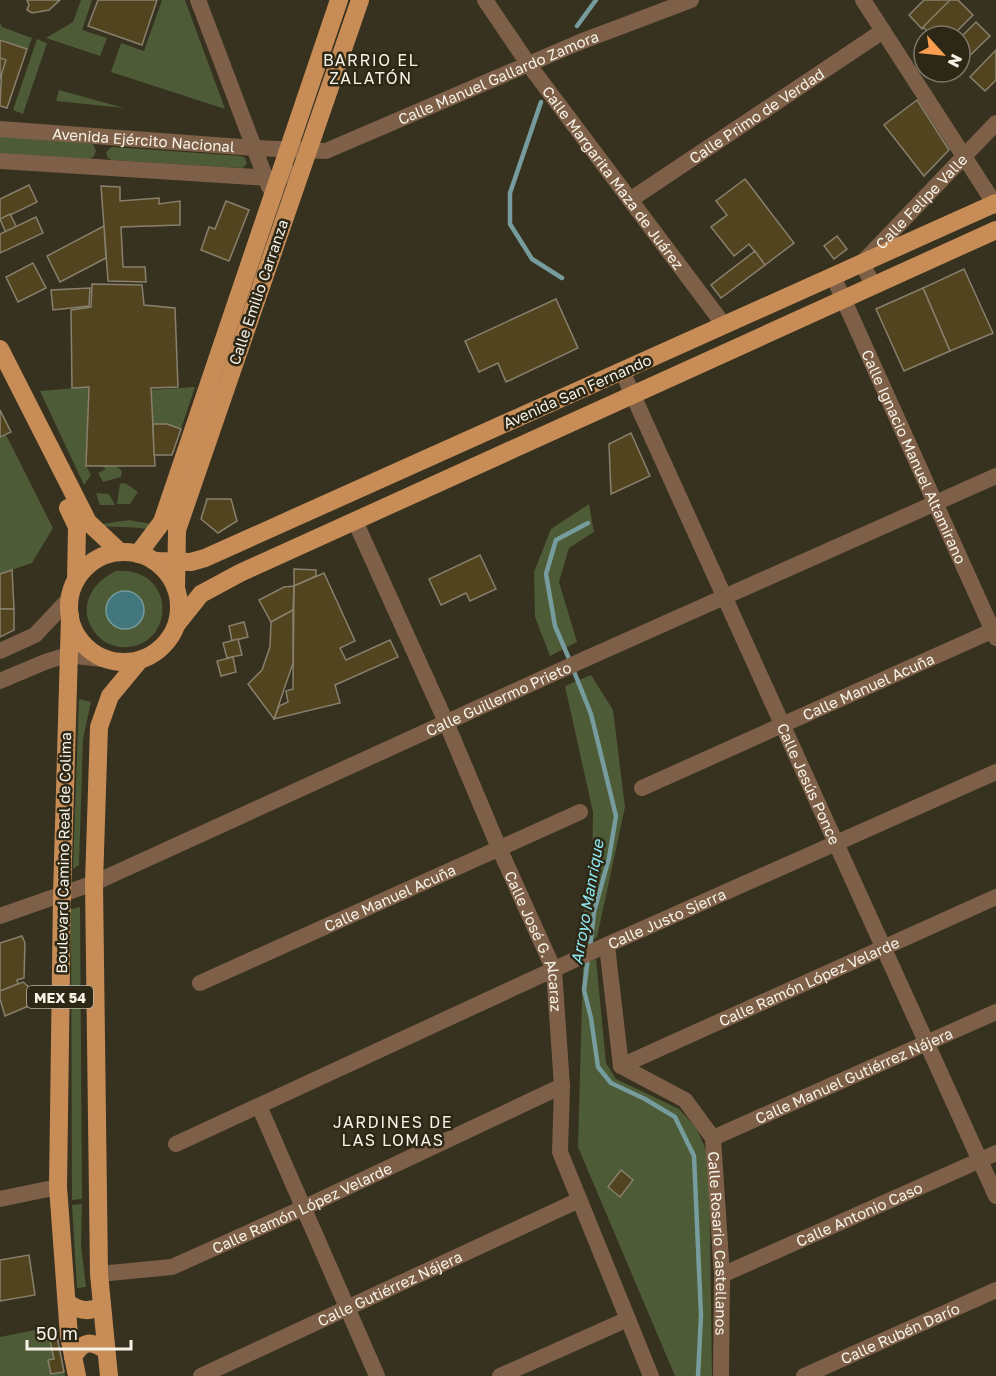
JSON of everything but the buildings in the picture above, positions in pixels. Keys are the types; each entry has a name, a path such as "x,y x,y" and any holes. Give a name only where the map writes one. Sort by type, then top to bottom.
{"main road":[{"name":"Calle Emilio Carranza","path":"137,555 162,522 272,183 287,150 339,0"},
{"name":"Calle Emilio Carranza","path":"176,589 177,530 360,0"},
{"name":"Avenida San Fernando","path":"137,555 191,562 205,558 995,204"},
{"name":"Avenida San Fernando","path":"177,624 201,594 216,584 996,230"},
{"path":"0,349 88,522 168,573 176,589 180,606 177,624 169,640 155,653 139,661 120,663 102,658 87,648 75,634 70,616 70,598 76,580 77,527 0,376"},
{"path":"430,457 442,481"},
{"path":"76,580 87,566 102,556 137,555"},
{"name":"Boulevard Camino Real de Colima","path":"70,616 67,655 58,1187 73,1357 77,1376"},
{"name":"MEX 54","path":"110,1376 99,1274 94,883 99,727 110,696 139,661"},
{"path":"68,1303 85,1311 102,1305"},
{"path":"73,1357 79,1348 87,1343 96,1344 106,1350"}],"street":[{"path":"198,0 255,148 272,183 300,170"},
{"name":"Calle Margarita Maza de Juárez","path":"485,0 556,102 724,325"},
{"name":"Calle Manuel Gallardo Zamora","path":"287,150 326,151 580,42 692,0"},
{"path":"863,0 995,204"},
{"name":"Calle Primo de Verdad","path":"630,200 883,31"},
{"name":"Calle Felipe Valle","path":"873,285 862,263 996,123"},
{"name":"Avenida Ejército Nacional","path":"0,129 287,150"},
{"path":"101,166 103,138"},
{"name":"Avenida Ejército Nacional","path":"0,161 101,166 272,183"},
{"name":"Calle Ignacio Manuel Altamirano","path":"833,276 995,632"},
{"name":"Calle Jesús Ponce","path":"622,371 996,1196"},
{"name":"Calle Guillermo Prieto","path":"0,916 94,883 558,671 996,476"},
{"name":"Calle José G. Alcaraz","path":"355,521 446,722 499,849 560,967 562,1086 560,1152 651,1376"},
{"path":"0,651 35,635 70,598"},
{"name":"Calle Manuel Acuña","path":"642,788 782,724 995,632"},
{"path":"0,681 67,655 102,658"},
{"name":"Calle Justo Sierra","path":"176,1144 604,947 996,772"},
{"name":"Calle Manuel Acuña","path":"200,983 580,812"},
{"name":"Calle Ramón López Velarde","path":"621,1066 996,897"},
{"path":"604,947 621,1066"},
{"name":"Calle Manuel Gutiérrez Nájera","path":"713,1138 996,1012"},
{"name":"Calle Rosario Castellanos","path":"621,1066 685,1100 713,1138 722,1275 721,1376"},
{"name":"Calle Ramón López Velarde","path":"99,1274 172,1267 562,1086"},
{"path":"259,1106 377,1376"},
{"name":"Calle Antonio Caso","path":"722,1275 996,1153"},
{"path":"0,1198 58,1187"},
{"name":"Calle Gutiérrez Nájera","path":"201,1376 579,1200"},
{"name":"Calle Rubén Darío","path":"804,1376 996,1290"},
{"path":"500,1376 628,1319"}],"green space":[{"path":"81,0 92,0 82,30 107,38 100,56 46,38 73,22"},
{"path":"162,0 185,0 225,109 111,72 121,43 144,51"},
{"path":"0,23 2,27 32,38 28,49 0,39"},
{"path":"37,39 47,43 23,114 13,110"},
{"path":"59,90 124,108 56,101"},
{"path":"0,135 93,144 96,151 90,159 0,154"},
{"path":"112,147 242,156 247,163 243,168 112,160 106,153"},
{"path":"89,387 86,466 91,475 84,485 40,391"},
{"path":"195,387 181,429 167,424 153,424 151,390"},
{"path":"0,423 53,528 32,563 0,574"},
{"path":"101,466 116,466 122,471 121,477 103,482 98,473 106,469"},
{"path":"125,483 138,492 130,504 117,504 120,484"},
{"path":"96,493 109,494 115,505 100,505"},
{"path":"589,504 594,532 569,548 559,582 577,642 550,656 535,617 534,572 551,529"},
{"path":"129,520 152,524 146,529 96,525"},
{"path":"116,571 137,573 151,582 160,595 163,609 160,624 152,637 138,645 120,647 102,640 92,629 88,619 88,600 98,584","holes":["119,591 137,594 143,604 139,622 125,628 111,622 110,598"]},
{"path":"591,675 613,710 625,807 597,937 575,949 592,874 593,812 565,686"},
{"path":"79,699 91,702 83,739 79,865 73,869"},
{"path":"80,907 82,1199 72,1200 71,909"},
{"path":"596,959 606,1063 616,1079 679,1109 697,1129 709,1157 712,1376 675,1376 578,1147 583,965"},
{"path":"82,1204 81,1244 86,1287 77,1288 72,1205"},
{"path":"55,1326 65,1376 0,1376 0,1337"}],"water":[{"path":"125,591 132,592 138,597 143,603 143,617 138,623 132,628 125,629 118,628 112,623 107,617 106,610 107,603 112,597 118,592"}],"waterway":[{"name":"Arroyo Manrique","path":"577,26 596,0"},
{"name":"Arroyo Manrique","path":"541,102 510,193 510,224 532,259 562,278"},
{"name":"Arroyo Manrique","path":"570,661 555,626 546,574 556,540 588,523"},
{"name":"Arroyo Manrique","path":"573,669 591,714 616,816 609,858 594,912 590,948"},
{"name":"Arroyo Manrique","path":"588,957 584,990 591,1018 598,1067 611,1083 645,1099 675,1117 694,1156 701,1315 698,1376"}],"district":[{"name":"BARRIO EL ZALATÓN","path":"371,69"},
{"name":"JARDINES DE LAS LOMAS","path":"393,1131"}]}
